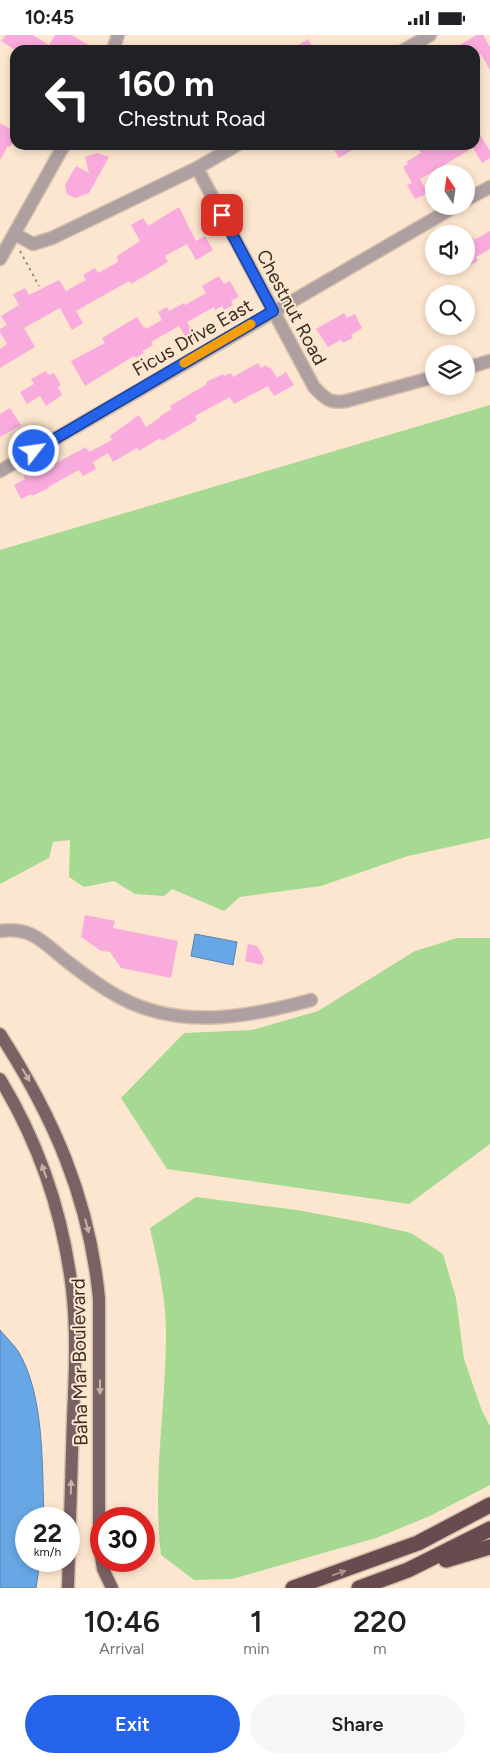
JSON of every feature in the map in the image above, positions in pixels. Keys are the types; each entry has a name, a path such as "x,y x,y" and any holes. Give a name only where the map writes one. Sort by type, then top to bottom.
{"highway":[{"path":"293,1588 418,1543 490,1505"},
{"path":"408,1571 490,1529"},
{"path":"360,1588 408,1571 490,1547"}],"main road":[{"name":"Baha Mar Boulevard","path":"0,1035 26,1075 56,1133 78,1193 90,1236 96,1266 99,1307 99,1544 103,1569 112,1588"},
{"name":"Baha Mar Boulevard","path":"0,1079 22,1119 53,1195 61,1226 72,1289 76,1343 68,1588"}],"street":[{"path":"413,45 430,35"},
{"path":"0,259 61,150"},
{"path":"15,234 33,244 52,238 197,168 228,150"},
{"name":"Chestnut Road","path":"197,168 314,387 325,398 334,403 371,396 425,380"},
{"path":"475,195 490,187"},
{"name":"Ficus Drive East","path":"0,471 440,215"},
{"path":"475,365 490,361"},
{"path":"3,934 19,931 41,939 92,980 121,998 153,1011 205,1019 229,1018 266,1012 311,1000"}],"path":[{"path":"15,234 21,255 39,286"}],"green space":[{"path":"490,405 490,838 408,856 321,886 240,897 224,911 172,889 164,896 135,894 114,881 84,887 69,877 70,840 53,842 49,858 0,884 0,550"},
{"path":"457,938 490,938 490,1144 409,1204 167,1169 121,1098 184,1033 252,1030 318,1011 415,951"},
{"path":"196,1197 297,1210 411,1233 443,1254 456,1298 464,1359 482,1411 490,1426 490,1485 430,1516 376,1538 232,1579 194,1580 161,1555 158,1499 166,1321 161,1281 150,1228"}],"water":[{"path":"195,934 237,942 233,965 191,956"},
{"path":"0,1330 18,1351 27,1369 33,1389 38,1410 44,1507 15,1507 15,1572 38,1572 36,1588 0,1588"}],"building":[{"path":"6,35 33,35 49,45 10,45 10,47 1,41"},
{"path":"55,35 71,35 89,45 49,45"},
{"path":"477,35 483,35 490,47 490,70 480,54 480,45 459,45"},
{"path":"308,39 311,45 298,45"},
{"path":"0,123 10,129 10,147 8,146 0,160"},
{"path":"480,134 490,151 490,158 482,163 474,150 480,150"},
{"path":"334,150 353,150 339,158"},
{"path":"420,150 470,150 444,165 425,165 425,176 420,179 425,188 425,194 415,199 407,185 412,183 403,167 408,164 406,162 421,153"},
{"path":"97,153 109,157 89,193 75,198 67,194 65,185 76,166 89,173 85,157"},
{"path":"179,207 196,241 205,236 213,250 196,260 187,244 165,256 168,262 131,284 129,281 76,311 83,323 72,330 60,308 24,328 35,347 0,368 0,349 7,344 0,332 0,329 7,325 1,316 19,305 13,294 25,288 29,295 59,280 66,291 86,280 83,275 95,268 98,273 118,262 117,256 140,241 131,225 143,218 148,226"},
{"path":"490,231 490,249 476,257 478,261 475,262 475,239"},
{"path":"219,276 224,284 230,281 239,297 231,301 233,305 224,310 222,306 215,310 214,307 187,322 196,339 189,343 179,326 151,342 153,345 142,351 144,353 136,358 134,356 85,386 71,361 105,343 102,338 137,317 146,329 162,320 158,312 167,307 169,311 184,303 185,305 206,293 202,286"},
{"path":"344,313 347,318 355,314 362,328 351,335 353,338 343,343 341,340 328,347 316,329"},
{"path":"258,363 261,368 266,365 268,368 270,367 277,378 286,372 294,385 274,396 268,386 234,404 230,397 195,416 197,420 162,441 160,438 139,451 137,448 113,462 108,453 93,462 96,469 83,476 79,470 49,488 21,499 14,485 25,479 23,476 40,469 41,471 86,447 89,452 112,440 110,436 139,415 146,427 172,409 170,406 207,384 206,382 223,374 224,376 231,373 233,377"},
{"path":"46,371 48,375 54,373 61,385 58,387 62,395 46,406 40,396 27,404 20,392 34,384 31,379"},
{"path":"10,408 21,425 0,437 0,414"},
{"path":"85,915 115,921 113,928 178,941 171,978 121,968 110,952 101,951 81,937"},
{"path":"248,944 257,946 264,958 262,965 245,961"}],"slow traffic":[{"path":"184,363 251,324"}],"route":[{"path":"34,451 273,311 222,215"}]}
